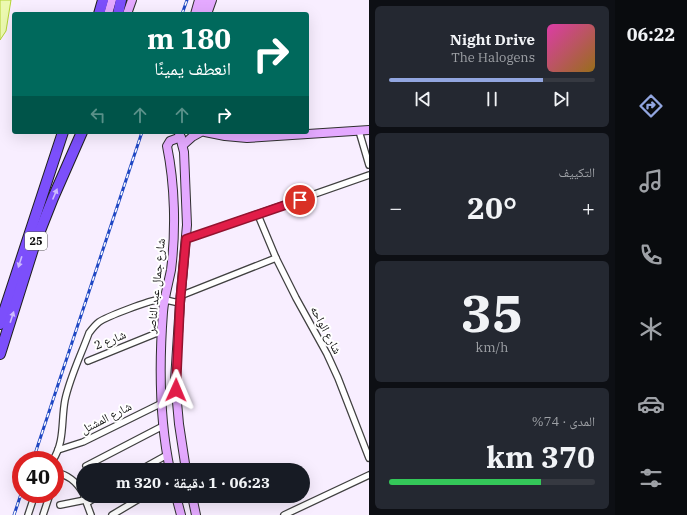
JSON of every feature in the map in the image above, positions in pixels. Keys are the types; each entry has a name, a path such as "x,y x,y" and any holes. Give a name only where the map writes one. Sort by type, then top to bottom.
{"highway":[{"path":"100,12 103,0"},
{"path":"118,12 121,0"},
{"name":"25","path":"0,324 62,134"},
{"name":"25","path":"0,354 34,246 81,134"}],"street":[{"path":"109,12 112,0"},
{"path":"128,12 132,0"},
{"path":"196,12 199,0"},
{"path":"202,12 206,0"},
{"path":"208,12 212,0"},
{"path":"215,134 247,138 369,130"},
{"path":"359,131 369,165"},
{"path":"181,138 192,137 197,134"},
{"name":"شارع جمال عبد الناصر","path":"169,463 163,426 160,384 164,300 173,247 173,198 167,145 170,141 181,138 187,196 186,239 180,300 176,399 185,463"},
{"path":"186,239 258,215 369,174"},
{"path":"173,198 187,196"},
{"name":"شارع الواحه","path":"258,215 276,258 327,354 338,378 369,458"},
{"path":"58,450 62,436 64,410 68,391 89,333 94,326 101,320 153,301 180,300 276,258"},
{"name":"شارع 2","path":"88,361 162,331"},
{"name":"شارع المشتل","path":"58,450 83,442 162,402"},
{"path":"92,463 163,426"},
{"path":"153,463 167,455"},
{"path":"64,474 76,484"},
{"path":"284,515 369,475"},
{"path":"60,505 76,501"},
{"path":"28,515 32,503"},
{"path":"43,515 47,503"},
{"path":"86,503 90,515"},
{"path":"112,515 132,503"},
{"path":"178,503 181,515"},
{"path":"193,503 196,515"}],"shaded area":[{"path":"0,0 11,0 6,31 0,40"}],"railway":[{"path":"183,12 187,0"},
{"path":"36,451 141,134"},
{"path":"14,515 18,503"}],"route":[{"path":"176,390 180,303 186,239 300,200"}]}
